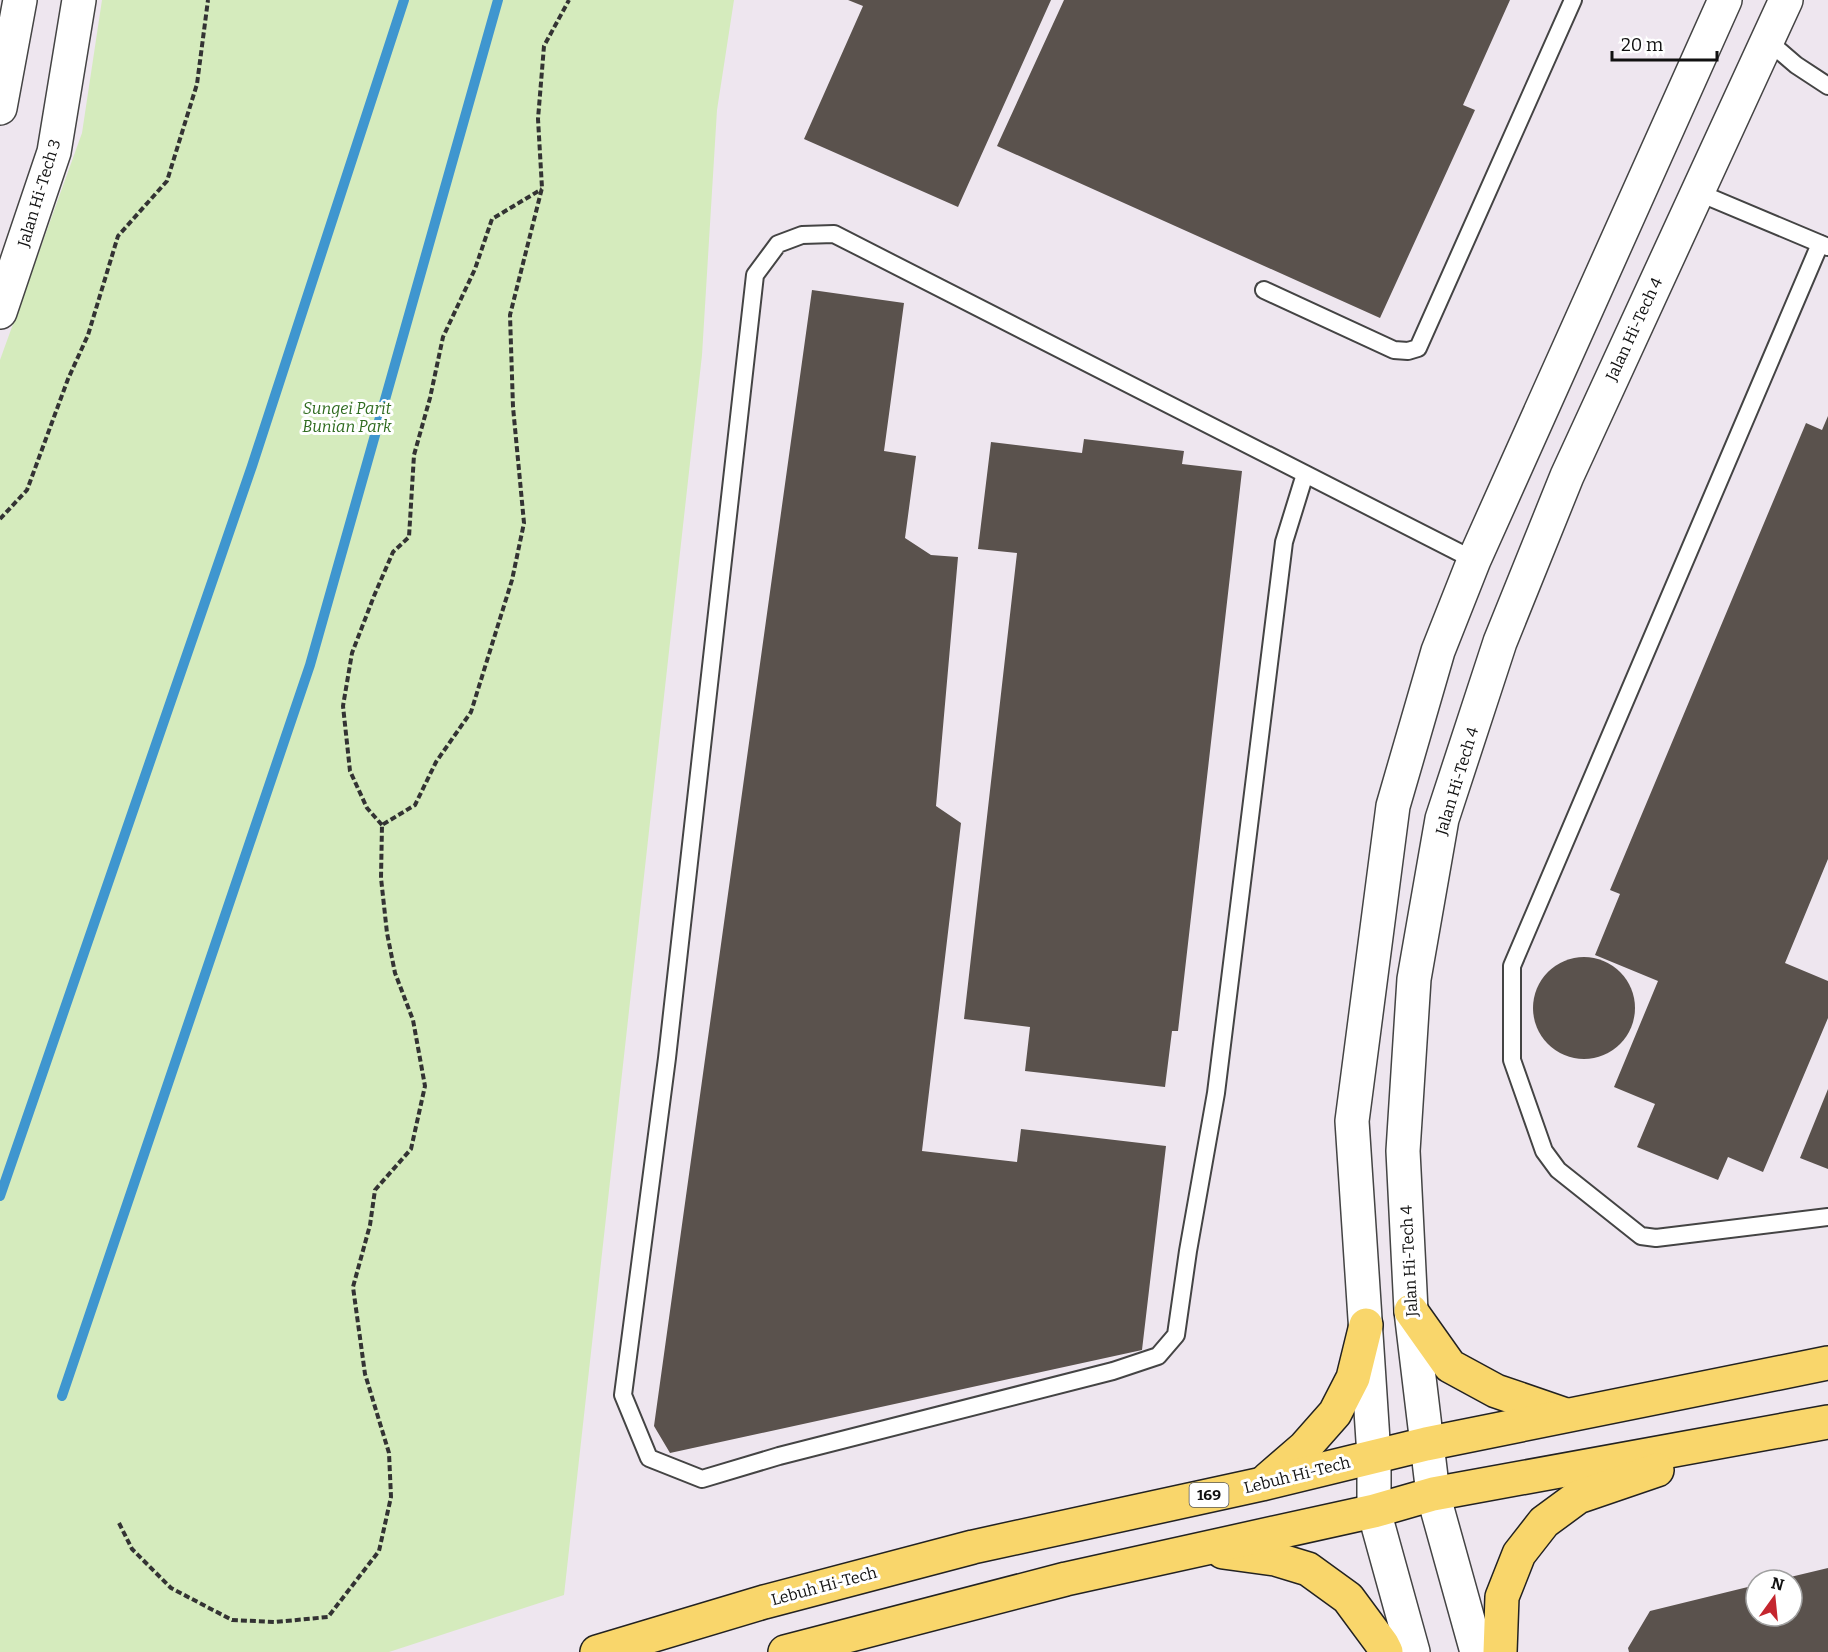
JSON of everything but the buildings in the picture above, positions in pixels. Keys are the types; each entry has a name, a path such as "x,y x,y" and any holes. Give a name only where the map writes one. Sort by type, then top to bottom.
{"main road":[{"path":"1411,1311 1450,1366 1496,1391 1566,1415"},
{"path":"1262,1484 1305,1447 1335,1413 1353,1378 1366,1325"},
{"name":"Lebuh Hi-Tech","path":"597,1652 764,1602 973,1547 1262,1484 1426,1444 1828,1363"},
{"path":"785,1652 1066,1579 1374,1511 1433,1494 1828,1422"},
{"path":"1500,1652 1502,1597 1519,1554 1544,1522 1578,1497 1766,1434"},
{"path":"1199,1550 1275,1559 1308,1569 1348,1598 1386,1652"}],"street":[{"path":"0,108 20,0"},
{"name":"Jalan Hi-Tech 3","path":"0,312 54,152 79,0"},
{"path":"1413,1652 1374,1511 1374,1456 1353,1121 1393,806 1437,651 1474,560 1725,0"},
{"name":"Jalan Hi-Tech 4","path":"1477,1652 1433,1494 1411,1311 1403,1151 1414,979 1442,819 1500,642 1567,476 1786,0"}],"lane":[{"path":"1264,290 1394,350 1408,351 1418,348 1573,0"},
{"path":"1767,40 1796,65 1828,86"},
{"path":"1697,192 1824,245 1512,966 1512,1060 1544,1151 1558,1170 1641,1236 1656,1238 1828,1217"},
{"path":"1305,474 1284,542 1216,1093 1188,1251 1176,1335 1158,1356 1113,1371 779,1456 702,1479 649,1458 623,1395 667,1058 755,275 778,244 802,234 834,234 1474,560"}],"path":[{"path":"0,519 27,490 68,380 88,335 118,236 167,181 197,84 208,0"},
{"path":"382,825 415,805 436,762 471,712 512,580 524,523 513,407 510,315 543,188 538,119 544,46 569,0"},
{"path":"119,1523 132,1549 171,1588 232,1620 275,1622 328,1617 379,1551 391,1497 389,1453 365,1374 353,1287 370,1225 375,1190 411,1149 425,1086 413,1020 395,973 387,933 381,878 382,825 367,808 350,771 343,706 352,653 374,596 393,552 409,537 414,455 430,398 443,337 475,269 492,219 543,188"}],"shaded area":[{"path":"0,0 1828,0 1828,1652 0,1652"}],"green space":[{"name":"Sungei Parit Bunian Park","path":"102,0 734,0 717,110 702,355 564,1595 389,1652 0,1652 0,360 82,133"}],"waterway":[{"path":"0,1196 252,466 404,0"},
{"path":"62,1396 310,665 498,0"}]}
